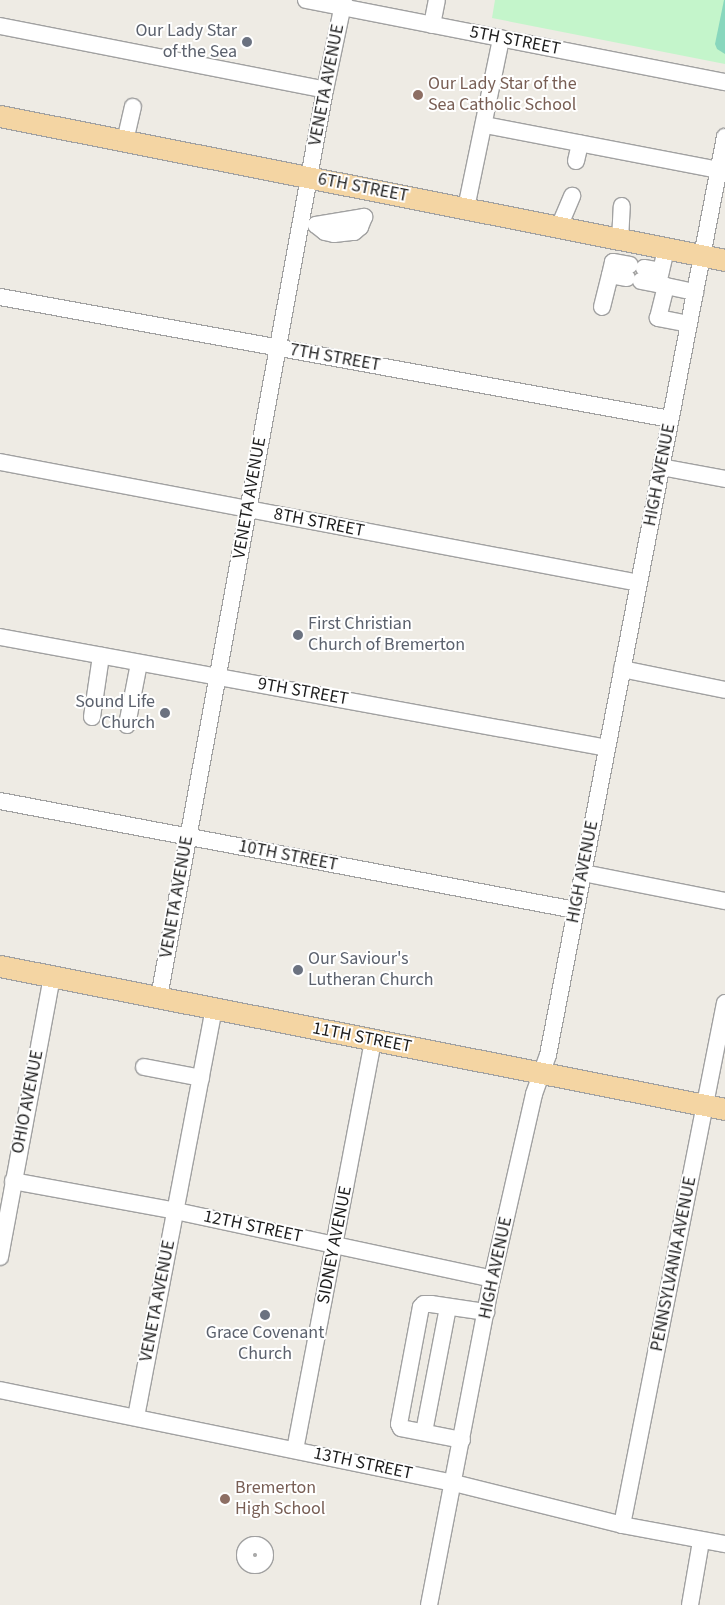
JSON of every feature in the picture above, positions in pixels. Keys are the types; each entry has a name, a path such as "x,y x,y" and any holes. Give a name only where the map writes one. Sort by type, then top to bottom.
{"main road":[{"name":"6TH STREET","path":"0,116 725,260"},
{"name":"11TH STREET","path":"0,966 716,1107"}],"street":[{"name":"5TH STREET","path":"306,0 343,3 501,39 725,82"},
{"path":"432,24 437,0"},
{"name":"VENETA AVENUE","path":"159,997 325,90 343,3"},
{"path":"0,26 325,90"},
{"path":"466,208 501,39"},
{"path":"125,141 132,107"},
{"path":"484,125 722,171"},
{"name":"HIGH AVENUE","path":"429,1605 492,1279 540,1073 548,1055 702,255 722,171 725,137"},
{"path":"576,161 580,143"},
{"path":"558,227 572,196"},
{"path":"620,240 622,206"},
{"path":"666,248 658,318 689,324"},
{"path":"602,307 610,275 636,273 695,292"},
{"name":"7TH STREET","path":"0,297 670,419"},
{"name":"8TH STREET","path":"0,462 639,583"},
{"path":"661,467 725,479"},
{"name":"9TH STREET","path":"0,637 607,748"},
{"path":"92,717 101,656"},
{"path":"128,725 140,663"},
{"path":"622,669 725,690"},
{"name":"10TH STREET","path":"0,801 575,910"},
{"path":"583,873 725,901"},
{"name":"OHIO AVENUE","path":"0,1257 52,976"},
{"name":"PENNSYLVANIA AVENUE","path":"622,1525 716,1107 725,1003"},
{"name":"VENETA AVENUE","path":"136,1417 214,1008"},
{"name":"SIDNEY AVENUE","path":"295,1450 373,1040"},
{"path":"144,1067 201,1078"},
{"name":"12TH STREET","path":"13,1181 176,1211 492,1279"},
{"path":"462,1440 401,1428 399,1424 421,1307 424,1304 486,1312"},
{"path":"424,1432 448,1307"},
{"name":"13TH STREET","path":"0,1390 454,1483 622,1525 725,1544"},
{"path":"690,1605 702,1541"}],"green space":[{"path":"495,0 725,0 725,64 492,18"},
{"path":"724,0 725,54 717,49 715,44"}],"place":[{"name":"Our Lady Star of the Sea","path":"247,42"},
{"name":"Our Lady Star of the Sea Catholic School","path":"418,95"},
{"name":"First Christian Church of Bremerton","path":"298,635"},
{"name":"Sound Life Church","path":"165,713"},
{"name":"Our Saviour's Lutheran Church","path":"298,970"},
{"name":"Grace Covenant Church","path":"265,1315"},
{"name":"Bremerton High School","path":"225,1499"}]}
